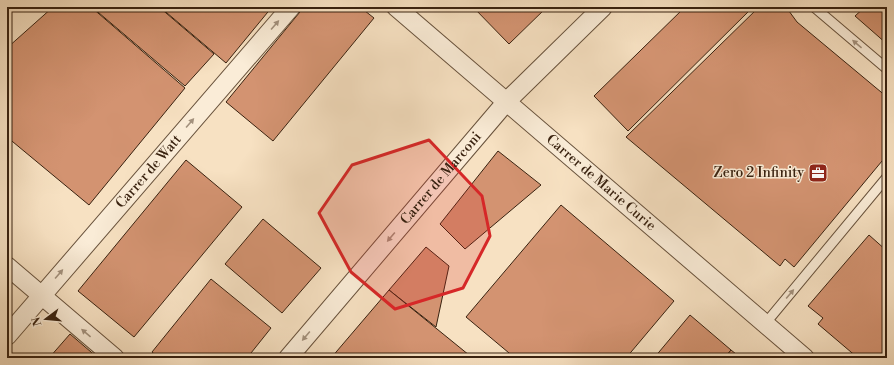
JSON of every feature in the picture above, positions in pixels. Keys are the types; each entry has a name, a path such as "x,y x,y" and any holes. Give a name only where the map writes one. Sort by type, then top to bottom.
{"street":[{"name":"Carrer de Watt","path":"7,336 290,7"},
{"name":"Carrer de Marie Curie","path":"396,7 805,358"},
{"name":"Carrer de Marconi","path":"288,358 507,101 603,7"},
{"path":"7,266 115,358"}],"lane":[{"path":"814,7 887,69"},
{"path":"765,324 887,177"}],"highlighted area":[{"path":"429,140 482,196 490,236 463,288 395,309 351,272 319,213 352,165"}],"building":[{"path":"53,7 91,7 185,88 89,205 7,137 7,48"},
{"path":"92,7 159,7 214,54 185,86"},
{"path":"160,7 272,7 226,63"},
{"path":"304,7 360,7 374,18 273,141 226,102"},
{"path":"473,7 547,7 509,44"},
{"path":"685,7 753,7 628,131 594,96"},
{"path":"759,7 786,7 797,22 887,97 887,155 794,267 785,259 780,266 626,137"},
{"path":"865,7 887,7 887,44 855,16"},
{"path":"498,151 541,185 465,249 440,224"},
{"path":"186,160 242,207 134,337 78,291"},
{"path":"561,205 674,301 626,358 515,358 466,317"},
{"path":"263,219 321,268 282,313 225,264"},
{"path":"869,235 887,251 887,358 858,358 818,324 823,318 808,306"},
{"path":"426,247 449,266 436,327 389,290"},
{"path":"211,279 271,328 247,358 159,358 152,352"},
{"path":"389,290 469,355 467,358 331,358"},
{"path":"690,315 731,350 724,358 654,358"},
{"path":"70,334 98,358 49,358"},
{"path":"731,350 741,358 725,358"}],"place":[{"name":"Zero 2 Infinity","path":"818,173"}]}
